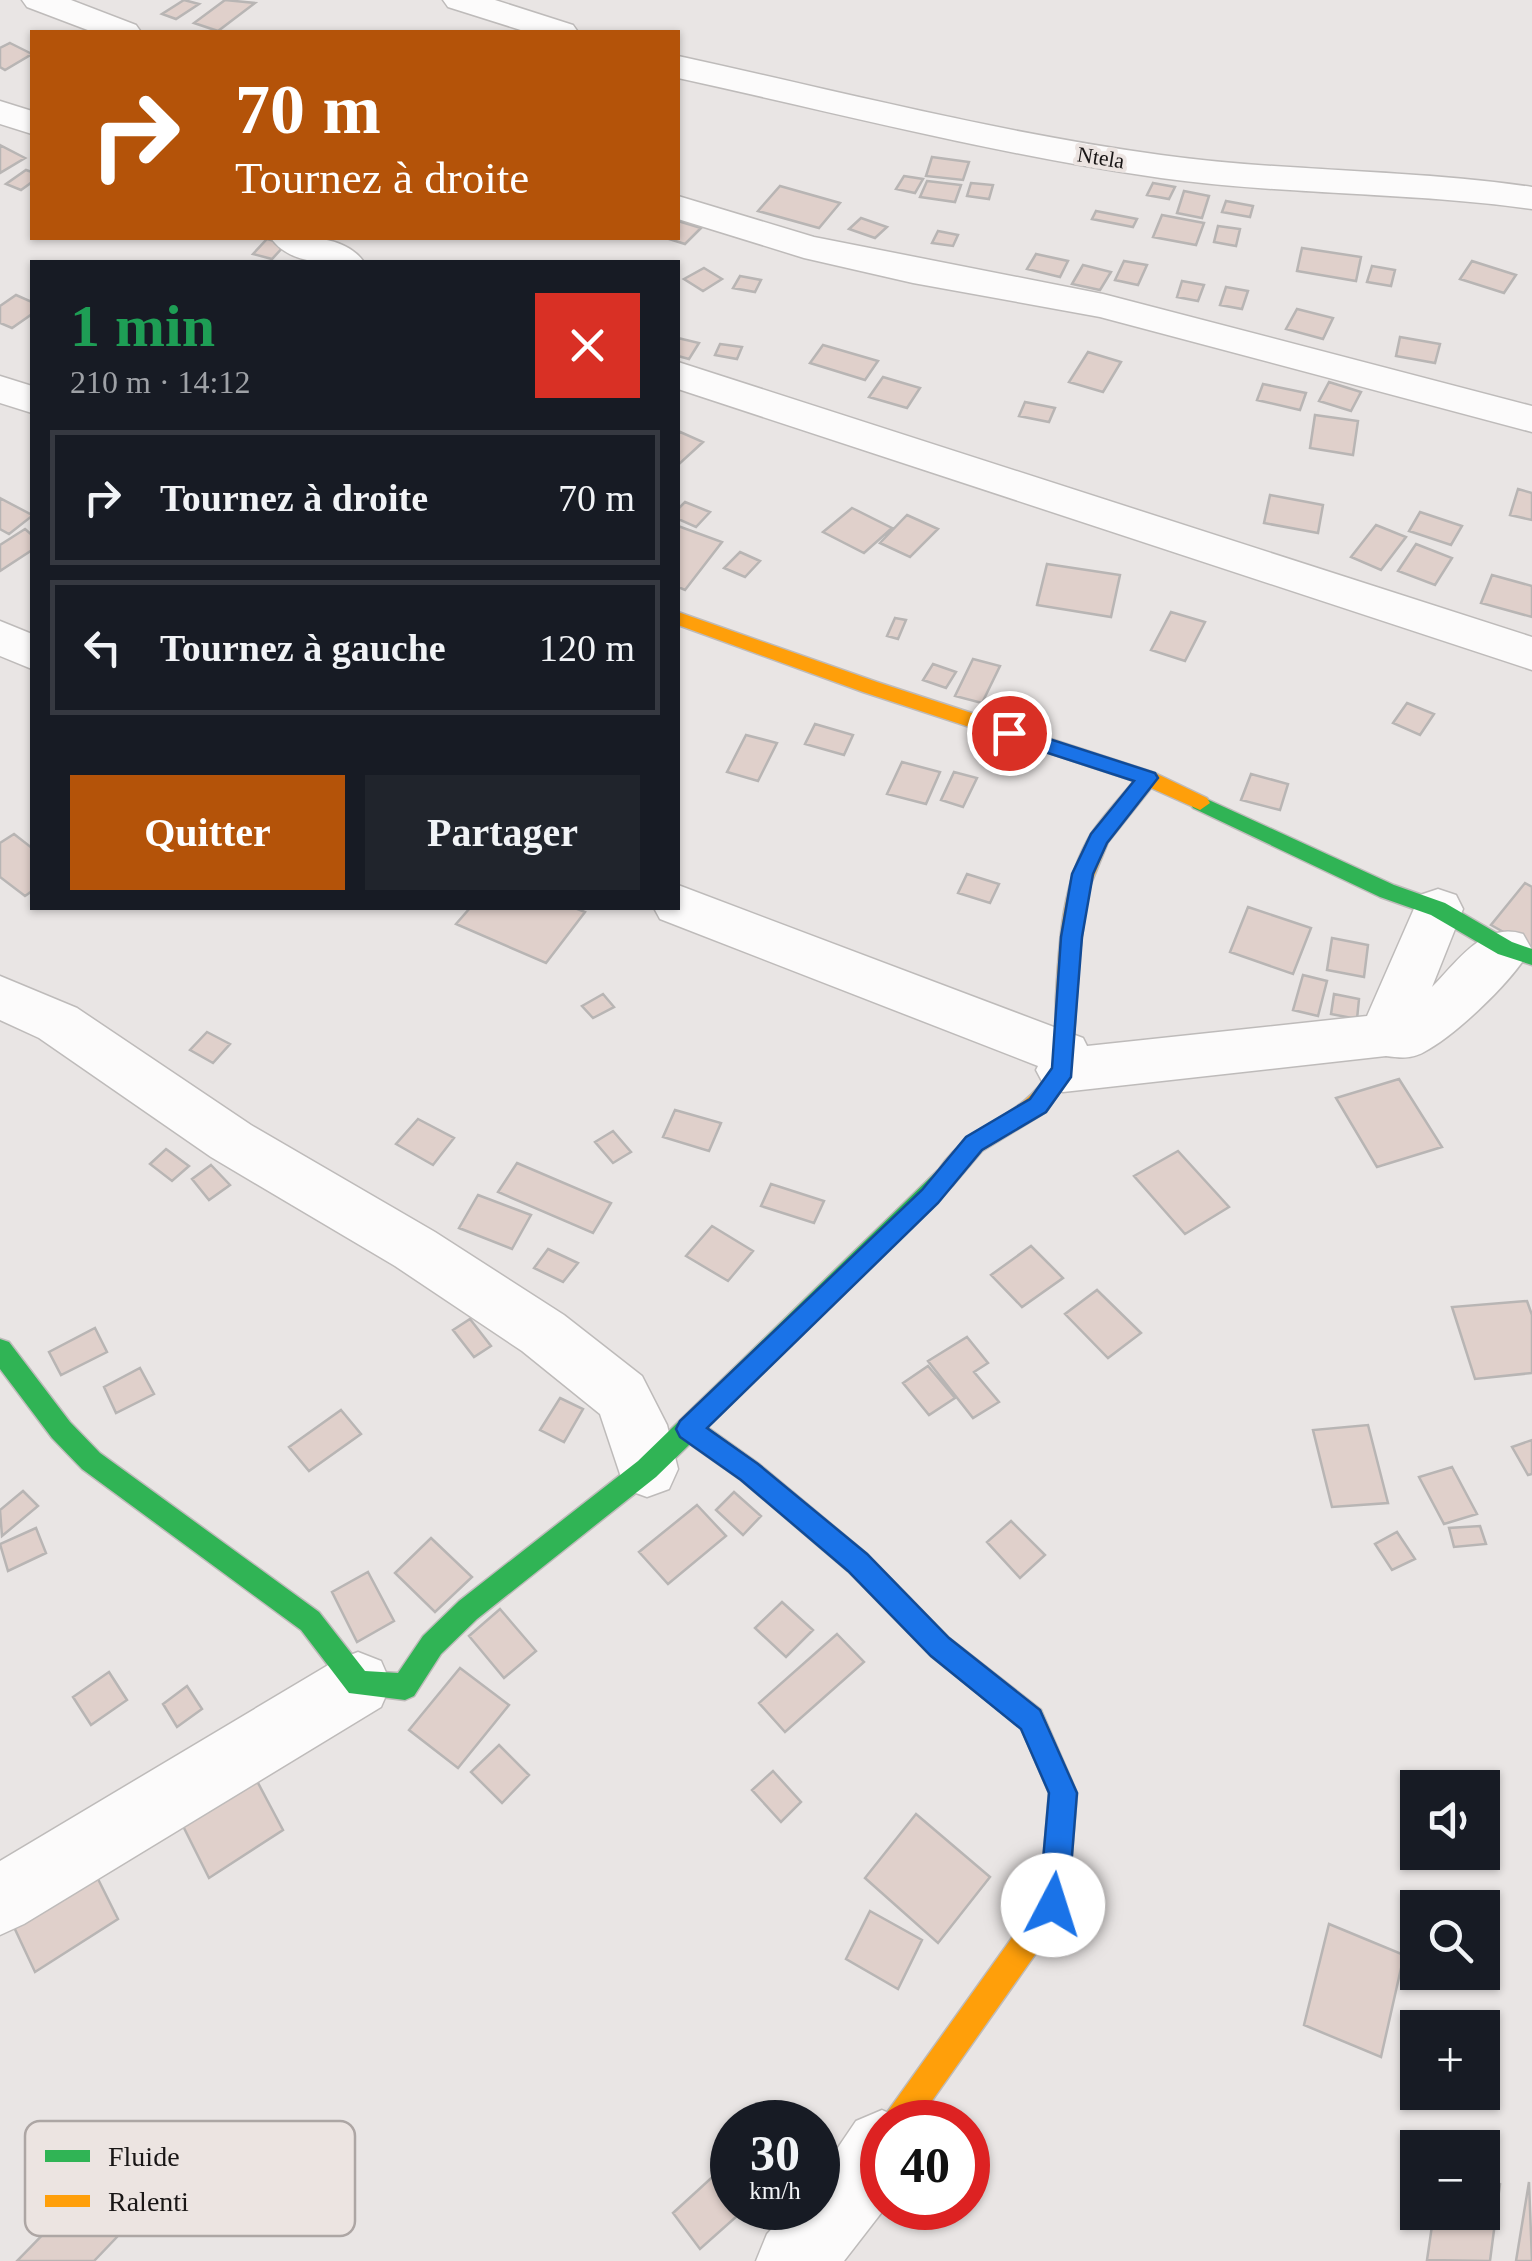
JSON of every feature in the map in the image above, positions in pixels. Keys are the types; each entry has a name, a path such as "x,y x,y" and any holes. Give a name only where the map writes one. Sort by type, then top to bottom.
{"street":[{"path":"39,0 119,30"},
{"path":"460,0 554,30"},
{"name":"Ntela","path":"680,67 1054,149 1165,167 1475,190 1532,198"},
{"path":"0,112 30,122"},
{"path":"680,208 804,246 913,271 1103,306 1532,419"},
{"path":"294,240 340,260"},
{"path":"680,376 1532,654"},
{"path":"0,389 30,399"},
{"path":"680,619 870,687 1148,778 1387,891 1438,910 1518,953 1406,1037 1386,1035 1064,1062 680,906"},
{"path":"0,638 30,652"},
{"path":"0,1900 358,1684 405,1687 432,1645 468,1610 648,1469 930,1196 974,1144 1038,1106 1064,1062 1072,937 1083,874 1099,839 1148,778"},
{"path":"1386,1034 1438,910"},
{"path":"0,997 58,1023 231,1141 544,1332 622,1396 637,1425 648,1469"},
{"path":"0,1350 61,1430 91,1461 310,1620 358,1684"},
{"path":"689,1429 750,1472 858,1562 940,1647 1030,1719 1063,1793 1053,1905 916,2100"},
{"path":"794,2261 860,2179"}],"building":[{"path":"184,0 199,4 176,19 162,14"},
{"path":"225,0 255,3 219,30 194,23"},
{"path":"10,43 30,55 5,70 0,67 0,48"},
{"path":"0,145 25,158 0,173"},
{"path":"932,157 969,162 963,180 926,176"},
{"path":"26,170 30,171 30,183 21,190 6,184"},
{"path":"904,176 923,179 915,193 896,189"},
{"path":"927,181 961,185 955,202 920,197"},
{"path":"971,183 993,185 989,199 967,196"},
{"path":"1153,183 1175,187 1169,199 1147,195"},
{"path":"780,186 840,203 819,228 758,211"},
{"path":"1184,191 1209,196 1202,218 1177,213"},
{"path":"1226,201 1253,206 1250,217 1222,212"},
{"path":"1096,211 1137,219 1133,227 1092,219"},
{"path":"1162,215 1204,223 1196,245 1153,237"},
{"path":"861,218 887,227 875,238 849,229"},
{"path":"680,222 701,228 685,244 672,240 680,240"},
{"path":"1218,226 1240,229 1236,246 1214,242"},
{"path":"938,231 958,235 953,246 932,243"},
{"path":"266,240 286,244 272,259 253,254"},
{"path":"1302,248 1361,257 1356,281 1297,271"},
{"path":"1036,254 1068,261 1060,277 1027,269"},
{"path":"1124,261 1147,265 1138,285 1115,280"},
{"path":"1472,261 1516,275 1504,293 1460,279"},
{"path":"1083,265 1111,272 1100,290 1072,284"},
{"path":"1372,266 1395,270 1391,286 1367,282"},
{"path":"704,268 722,279 703,291 684,279"},
{"path":"740,276 761,280 755,292 733,288"},
{"path":"1182,281 1204,285 1198,301 1177,297"},
{"path":"1226,287 1248,291 1242,309 1220,305"},
{"path":"16,295 30,301 30,315 12,328 0,323 0,306"},
{"path":"1297,309 1333,318 1323,339 1286,329"},
{"path":"1400,337 1440,344 1435,363 1396,356"},
{"path":"680,338 699,343 689,359 680,357"},
{"path":"720,344 742,347 737,359 715,355"},
{"path":"823,345 878,361 865,380 810,363"},
{"path":"1088,352 1121,362 1103,392 1069,382"},
{"path":"883,377 920,388 907,408 869,397"},
{"path":"1329,382 1361,392 1351,411 1319,401"},
{"path":"1263,384 1306,393 1300,410 1257,400"},
{"path":"1025,402 1055,408 1049,422 1019,416"},
{"path":"1315,415 1358,421 1353,455 1310,448"},
{"path":"680,432 703,442 680,463"},
{"path":"1518,489 1532,493 1532,520 1510,515"},
{"path":"1270,495 1323,505 1318,533 1264,523"},
{"path":"0,498 30,514 9,534 0,529"},
{"path":"685,502 710,512 696,527 680,520 680,507"},
{"path":"852,508 892,528 864,553 823,532"},
{"path":"1420,512 1462,526 1451,545 1409,531"},
{"path":"907,515 938,529 910,557 880,543"},
{"path":"1376,525 1406,537 1381,570 1351,557"},
{"path":"680,527 722,542 685,590 680,588"},
{"path":"25,529 30,533 30,551 0,571 0,545"},
{"path":"1416,544 1452,558 1435,585 1398,571"},
{"path":"740,552 760,561 745,577 724,568"},
{"path":"1047,564 1120,575 1111,617 1037,605"},
{"path":"1492,575 1532,586 1532,617 1481,603"},
{"path":"1171,612 1205,622 1185,661 1151,650"},
{"path":"895,618 906,620 898,639 887,636"},
{"path":"973,659 1000,666 982,703 955,696"},
{"path":"933,664 956,672 946,688 923,680"},
{"path":"1407,703 1434,714 1420,735 1393,723"},
{"path":"815,724 853,735 844,755 805,744"},
{"path":"746,735 777,743 758,781 727,772"},
{"path":"902,762 940,772 926,804 887,794"},
{"path":"954,772 977,778 963,807 941,800"},
{"path":"1251,774 1288,784 1280,810 1241,800"},
{"path":"14,834 30,846 30,892 25,896 0,877 0,843"},
{"path":"967,874 999,884 990,903 958,893"},
{"path":"1525,883 1532,887 1532,948 1491,925"},
{"path":"1248,907 1311,928 1293,974 1230,952"},
{"path":"468,910 585,912 546,963 456,924"},
{"path":"1332,938 1368,945 1364,977 1327,970"},
{"path":"1303,975 1327,981 1318,1016 1293,1010"},
{"path":"603,994 614,1007 593,1018 582,1006"},
{"path":"1334,994 1359,999 1357,1019 1331,1014"},
{"path":"207,1032 230,1044 213,1063 190,1050"},
{"path":"1399,1079 1442,1147 1377,1167 1336,1098"},
{"path":"675,1110 721,1123 709,1151 663,1137"},
{"path":"418,1119 454,1138 433,1165 396,1144"},
{"path":"613,1131 631,1152 613,1163 595,1142"},
{"path":"166,1149 189,1166 172,1181 150,1164"},
{"path":"1178,1151 1229,1207 1185,1234 1134,1176"},
{"path":"517,1163 611,1203 593,1233 498,1192"},
{"path":"211,1165 230,1185 209,1200 192,1179"},
{"path":"771,1184 824,1201 814,1223 761,1206"},
{"path":"478,1195 531,1215 512,1249 459,1228"},
{"path":"712,1226 753,1251 728,1281 686,1256"},
{"path":"1031,1246 1063,1278 1022,1307 991,1275"},
{"path":"548,1249 578,1263 563,1282 534,1268"},
{"path":"1097,1290 1141,1333 1108,1358 1065,1314"},
{"path":"1527,1301 1532,1315 1532,1373 1475,1379 1452,1307"},
{"path":"470,1319 491,1346 474,1357 453,1330"},
{"path":"95,1328 107,1352 61,1375 49,1352"},
{"path":"967,1337 988,1363 974,1372 999,1402 973,1418 928,1361"},
{"path":"928,1366 955,1398 929,1415 903,1383"},
{"path":"140,1368 154,1394 116,1413 104,1387"},
{"path":"560,1398 583,1409 564,1442 540,1430"},
{"path":"341,1410 361,1434 309,1471 289,1447"},
{"path":"1368,1425 1388,1503 1332,1507 1313,1430"},
{"path":"1532,1440 1532,1474 1528,1475 1512,1447"},
{"path":"1452,1467 1477,1514 1444,1524 1419,1477"},
{"path":"23,1491 38,1506 2,1536 0,1510"},
{"path":"734,1492 761,1516 743,1535 716,1510"},
{"path":"697,1505 726,1536 668,1584 639,1552"},
{"path":"1011,1521 1045,1555 1020,1578 987,1542"},
{"path":"1480,1526 1486,1544 1454,1547 1449,1528"},
{"path":"36,1528 46,1553 8,1571 0,1544"},
{"path":"1397,1532 1415,1559 1392,1570 1375,1544"},
{"path":"431,1538 472,1577 435,1612 395,1573"},
{"path":"368,1572 394,1621 357,1642 332,1592"},
{"path":"782,1602 813,1630 786,1657 755,1628"},
{"path":"500,1609 536,1651 504,1678 469,1636"},
{"path":"837,1634 864,1662 785,1732 759,1703"},
{"path":"460,1668 509,1705 458,1768 409,1730"},
{"path":"109,1672 127,1700 91,1725 73,1697"},
{"path":"187,1686 202,1709 177,1727 163,1704"},
{"path":"499,1745 529,1775 502,1803 471,1772"},
{"path":"249,1766 283,1830 209,1878 176,1812"},
{"path":"773,1771 801,1802 781,1822 752,1790"},
{"path":"916,1814 990,1877 938,1943 865,1878"},
{"path":"95,1873 118,1919 35,1972 13,1925"},
{"path":"870,1911 922,1940 898,1989 846,1959"},
{"path":"1329,1924 1400,1953 1400,1973 1381,2057 1304,2025"},
{"path":"710,2179 710,2230 721,2230 700,2249 673,2213"},
{"path":"1529,2182 1532,2261 1516,2261"},
{"path":"1431,2230 1494,2230 1490,2261 1427,2260"},
{"path":"41,2236 118,2236 94,2261 17,2261"}],"traffic: fast":[{"path":"1200,803 1387,891 1438,909 1505,948 1532,957"},
{"path":"0,1350 61,1430 91,1461 310,1621 358,1684 405,1687 432,1645 468,1610 647,1469 945,1178"},
{"path":"689,1429 750,1472 858,1563 940,1647 1031,1719 1063,1793 1055,1888"}],"traffic: slow":[{"path":"680,619 870,687 1148,778 1200,803"},
{"path":"945,1178 974,1144 1038,1106 1063,1070 1069,951 1078,891 1099,839 1148,778"},
{"path":"915,2100 1053,1905 1055,1888"}],"route":[{"path":"1009,733 1148,778 1099,839 1083,874 1072,937 1064,1070 1038,1106 974,1144 930,1196 689,1429 750,1472 858,1562 940,1647 1030,1719 1063,1793 1053,1905"}]}
